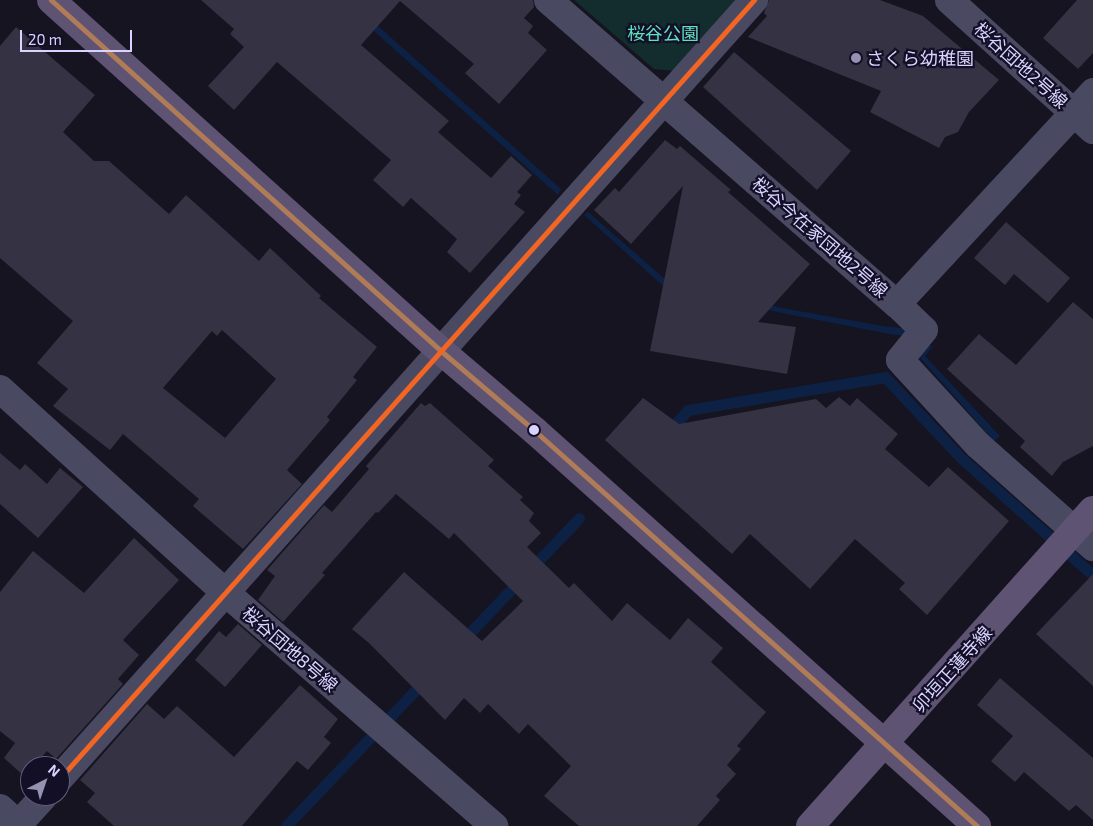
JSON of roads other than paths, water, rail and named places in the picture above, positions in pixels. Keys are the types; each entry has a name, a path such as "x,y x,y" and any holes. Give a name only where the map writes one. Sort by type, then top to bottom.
{"main road":[{"path":"51,0 976,826"},
{"name":"卯垣正蓮寺線","path":"810,826 884,745 1084,539 1093,510"}],"street":[{"name":"桜谷今在家団地2号線","path":"548,0 897,304 1084,121 1093,92"},
{"path":"70,767 754,0"},
{"name":"桜谷団地2号線","path":"949,0 1084,121"},
{"path":"897,304 924,330 900,360 978,445 1084,539"},
{"name":"桜谷団地8号線","path":"0,389 224,592 494,826"},
{"path":"14,821 32,806"}],"water":[{"path":"339,0 349,0 561,189 558,195"},
{"path":"588,212 666,280 782,308 883,326 913,329 932,347 925,356 1000,436 994,441 915,352 912,335 895,335 777,312 662,285 584,215"}],"waterway":[{"path":"667,433 688,410 885,377 961,458 1093,575"},
{"path":"461,642 579,518"},
{"path":"286,826 426,679"}],"place":[{"name":"さくら幼稚園","path":"856,58"}],"park label":[{"name":"桜谷公園","path":"663,33"}]}
